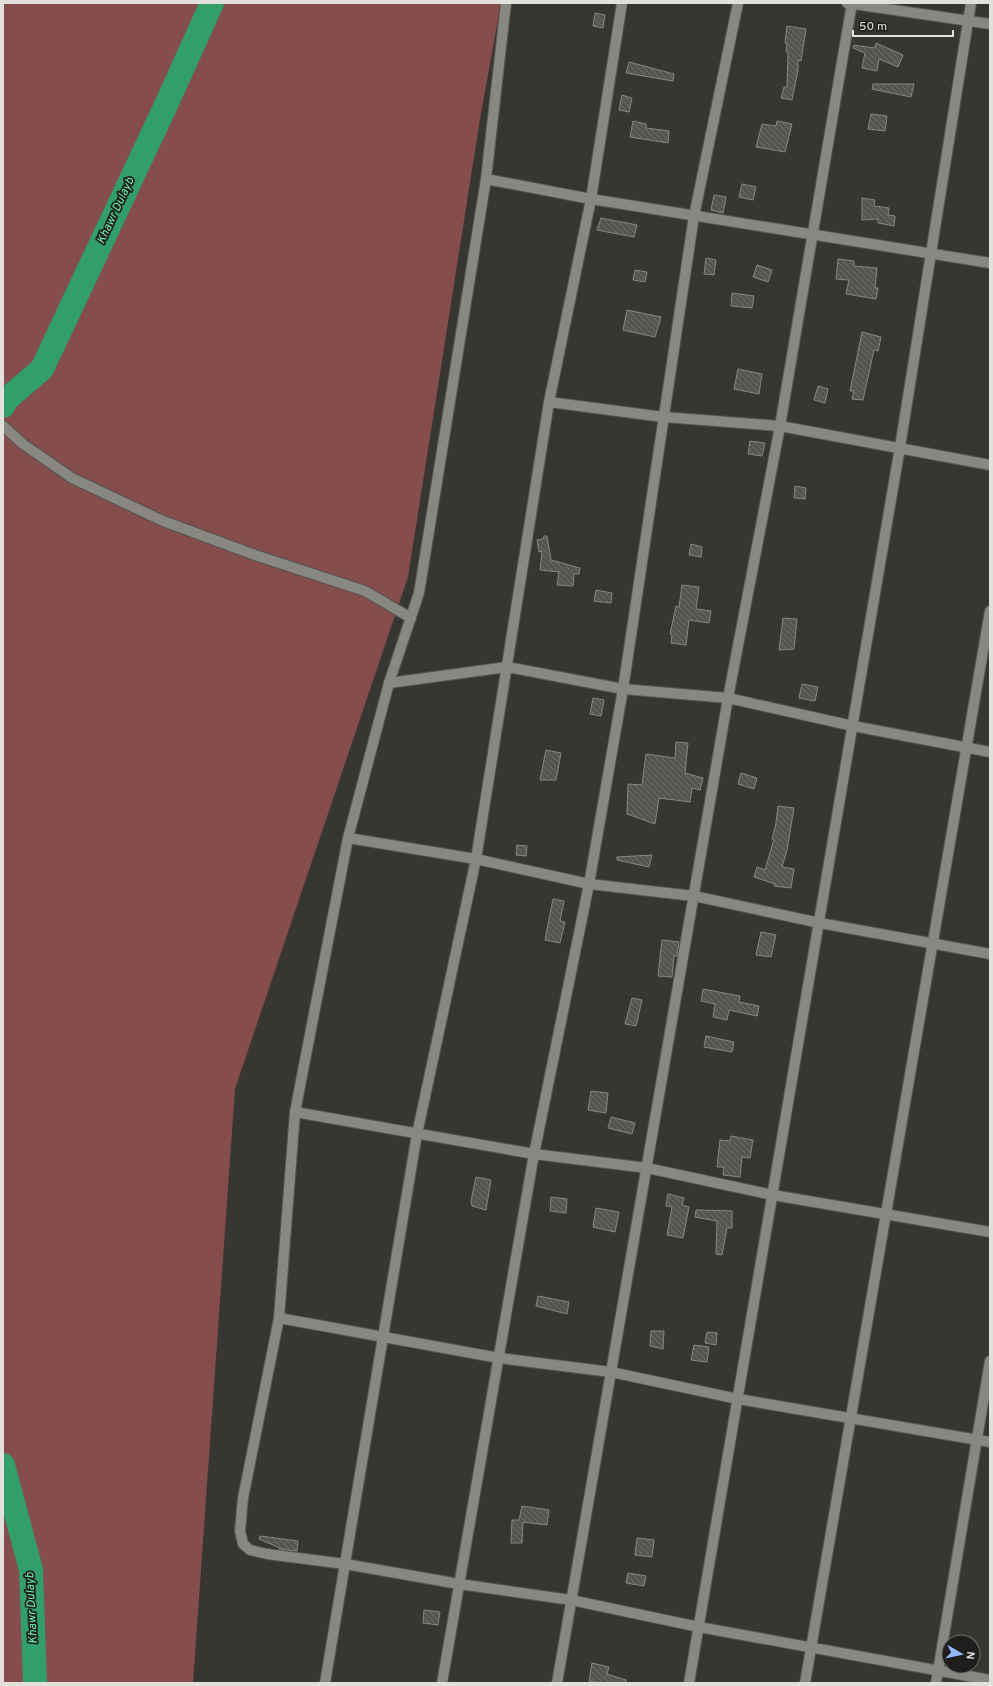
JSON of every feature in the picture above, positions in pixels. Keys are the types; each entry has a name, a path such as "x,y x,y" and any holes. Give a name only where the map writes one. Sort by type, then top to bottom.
{"street":[{"path":"506,3 486,179 419,593 389,683 348,838 294,1112 279,1318 243,1498 240,1531 243,1544 250,1550 267,1554 345,1564 459,1584 571,1600 699,1628 990,1680"},
{"path":"325,1683 417,1134 476,859 549,402 590,199 622,3"},
{"path":"442,1683 534,1154 589,884 623,689 694,216 738,3"},
{"path":"557,1683 728,698 780,426 814,234 850,3 990,24"},
{"path":"689,1683 820,923 900,447 972,3"},
{"path":"486,179 590,199 990,263"},
{"path":"549,402 663,417 780,426 900,447 990,465"},
{"path":"3,426 23,444 72,478 163,521 364,591 411,618"},
{"path":"805,1683 990,611"},
{"path":"389,683 506,667 623,689 728,698 853,726 990,752"},
{"path":"348,838 476,859 589,884 694,896 820,923 990,954"},
{"path":"294,1112 534,1154 647,1168 773,1195 990,1232"},
{"path":"279,1318 498,1358 611,1372 738,1399 990,1442"},
{"path":"936,1683 990,1361"}],"shaded area":[{"path":"3,3 501,3 480,119 408,577 235,1089 193,1683 3,1683"}],"building":[{"path":"595,13 605,15 603,28 593,26"},
{"path":"787,26 806,29 801,61 798,60 798,70 792,100 781,98 784,87 787,87 788,52 786,52 787,43 785,43"},
{"path":"876,43 903,55 898,67 879,59 877,71 862,68 865,53 853,48 854,45 875,48"},
{"path":"629,62 674,74 673,81 626,73"},
{"path":"873,84 914,84 911,97 872,89"},
{"path":"622,95 632,98 629,112 619,110"},
{"path":"871,114 887,116 885,131 868,129"},
{"path":"633,121 646,124 646,128 669,131 668,143 630,137"},
{"path":"777,121 792,124 785,152 756,147 762,124 776,126"},
{"path":"742,184 756,187 753,200 739,197"},
{"path":"714,195 726,197 723,213 711,210"},
{"path":"862,198 875,200 874,206 889,208 888,215 895,216 894,226 878,223 878,219 862,220"},
{"path":"601,218 637,225 634,237 597,230"},
{"path":"706,258 716,260 714,275 704,274"},
{"path":"838,259 854,261 854,266 877,268 875,288 878,288 876,299 846,294 849,280 836,279"},
{"path":"757,265 772,270 768,282 753,277"},
{"path":"635,270 647,272 645,282 633,280"},
{"path":"732,293 754,296 752,308 731,306"},
{"path":"627,310 661,317 655,337 623,330"},
{"path":"862,332 881,337 878,351 874,350 863,400 852,399 854,391 850,391"},
{"path":"738,369 762,374 759,394 734,389"},
{"path":"818,386 828,389 825,403 814,400"},
{"path":"750,441 765,443 762,456 748,454"},
{"path":"795,486 806,488 805,499 794,498"},
{"path":"544,536 547,536 551,560 580,568 579,574 574,574 573,586 557,585 559,572 540,570 542,551 539,552 537,540 543,539"},
{"path":"691,544 702,547 701,557 689,555"},
{"path":"682,585 699,587 696,609 711,611 709,623 689,620 686,645 671,643 672,635 670,634 676,606 679,607"},
{"path":"596,590 612,593 611,603 594,601"},
{"path":"783,618 797,619 794,649 779,650"},
{"path":"802,684 818,687 815,701 799,698"},
{"path":"593,698 604,700 601,716 590,714"},
{"path":"676,742 688,743 685,773 703,778 700,790 692,788 690,802 659,798 655,824 627,814 628,784 642,785 646,754 675,758"},
{"path":"546,750 561,753 556,780 540,780"},
{"path":"741,773 757,778 754,789 738,784"},
{"path":"778,806 794,808 787,850 782,867 794,869 791,888 774,886 775,884 754,877 757,867 765,870 774,839 772,839"},
{"path":"517,845 527,846 526,856 516,855"},
{"path":"652,855 649,867 617,860 617,857"},
{"path":"553,899 564,901 560,921 565,922 560,943 545,940"},
{"path":"761,932 776,935 771,957 756,955"},
{"path":"662,940 679,942 677,956 674,956 672,977 658,976"},
{"path":"703,989 740,996 739,1002 759,1006 757,1016 729,1010 727,1020 713,1017 715,1004 701,1001"},
{"path":"632,998 642,1000 636,1026 625,1024"},
{"path":"706,1036 734,1042 732,1052 704,1047"},
{"path":"591,1091 608,1093 606,1113 588,1110"},
{"path":"611,1117 635,1123 632,1134 608,1128"},
{"path":"731,1136 753,1140 750,1158 742,1157 740,1177 723,1175 724,1167 717,1167 720,1140 730,1141"},
{"path":"476,1177 491,1180 486,1210 472,1206 471,1201"},
{"path":"668,1194 684,1198 682,1205 689,1207 683,1238 667,1235 672,1207 666,1206"},
{"path":"551,1197 567,1199 566,1213 550,1211"},
{"path":"596,1208 619,1212 615,1232 593,1227"},
{"path":"696,1210 732,1211 732,1228 727,1228 722,1255 716,1254 717,1221 695,1217"},
{"path":"538,1296 569,1302 567,1314 536,1306"},
{"path":"651,1331 664,1331 663,1349 650,1346"},
{"path":"707,1332 717,1333 716,1345 705,1343"},
{"path":"694,1345 709,1347 707,1362 691,1360"},
{"path":"522,1506 549,1510 547,1525 523,1522 522,1543 511,1543 512,1520 519,1520"},
{"path":"260,1536 298,1541 297,1551 279,1549 280,1548 259,1539"},
{"path":"637,1538 654,1540 652,1557 635,1555"},
{"path":"628,1573 646,1576 644,1586 626,1583"},
{"path":"424,1610 440,1612 438,1625 423,1623"},
{"path":"592,1663 609,1667 607,1674 626,1680 626,1683 599,1683 589,1681"}],"waterway":[{"name":"Khawr Dulayb","path":"3,406 7,399 42,369 166,105 212,3"},
{"name":"Khawr Dulayb","path":"3,1465 31,1570 35,1683"}]}
